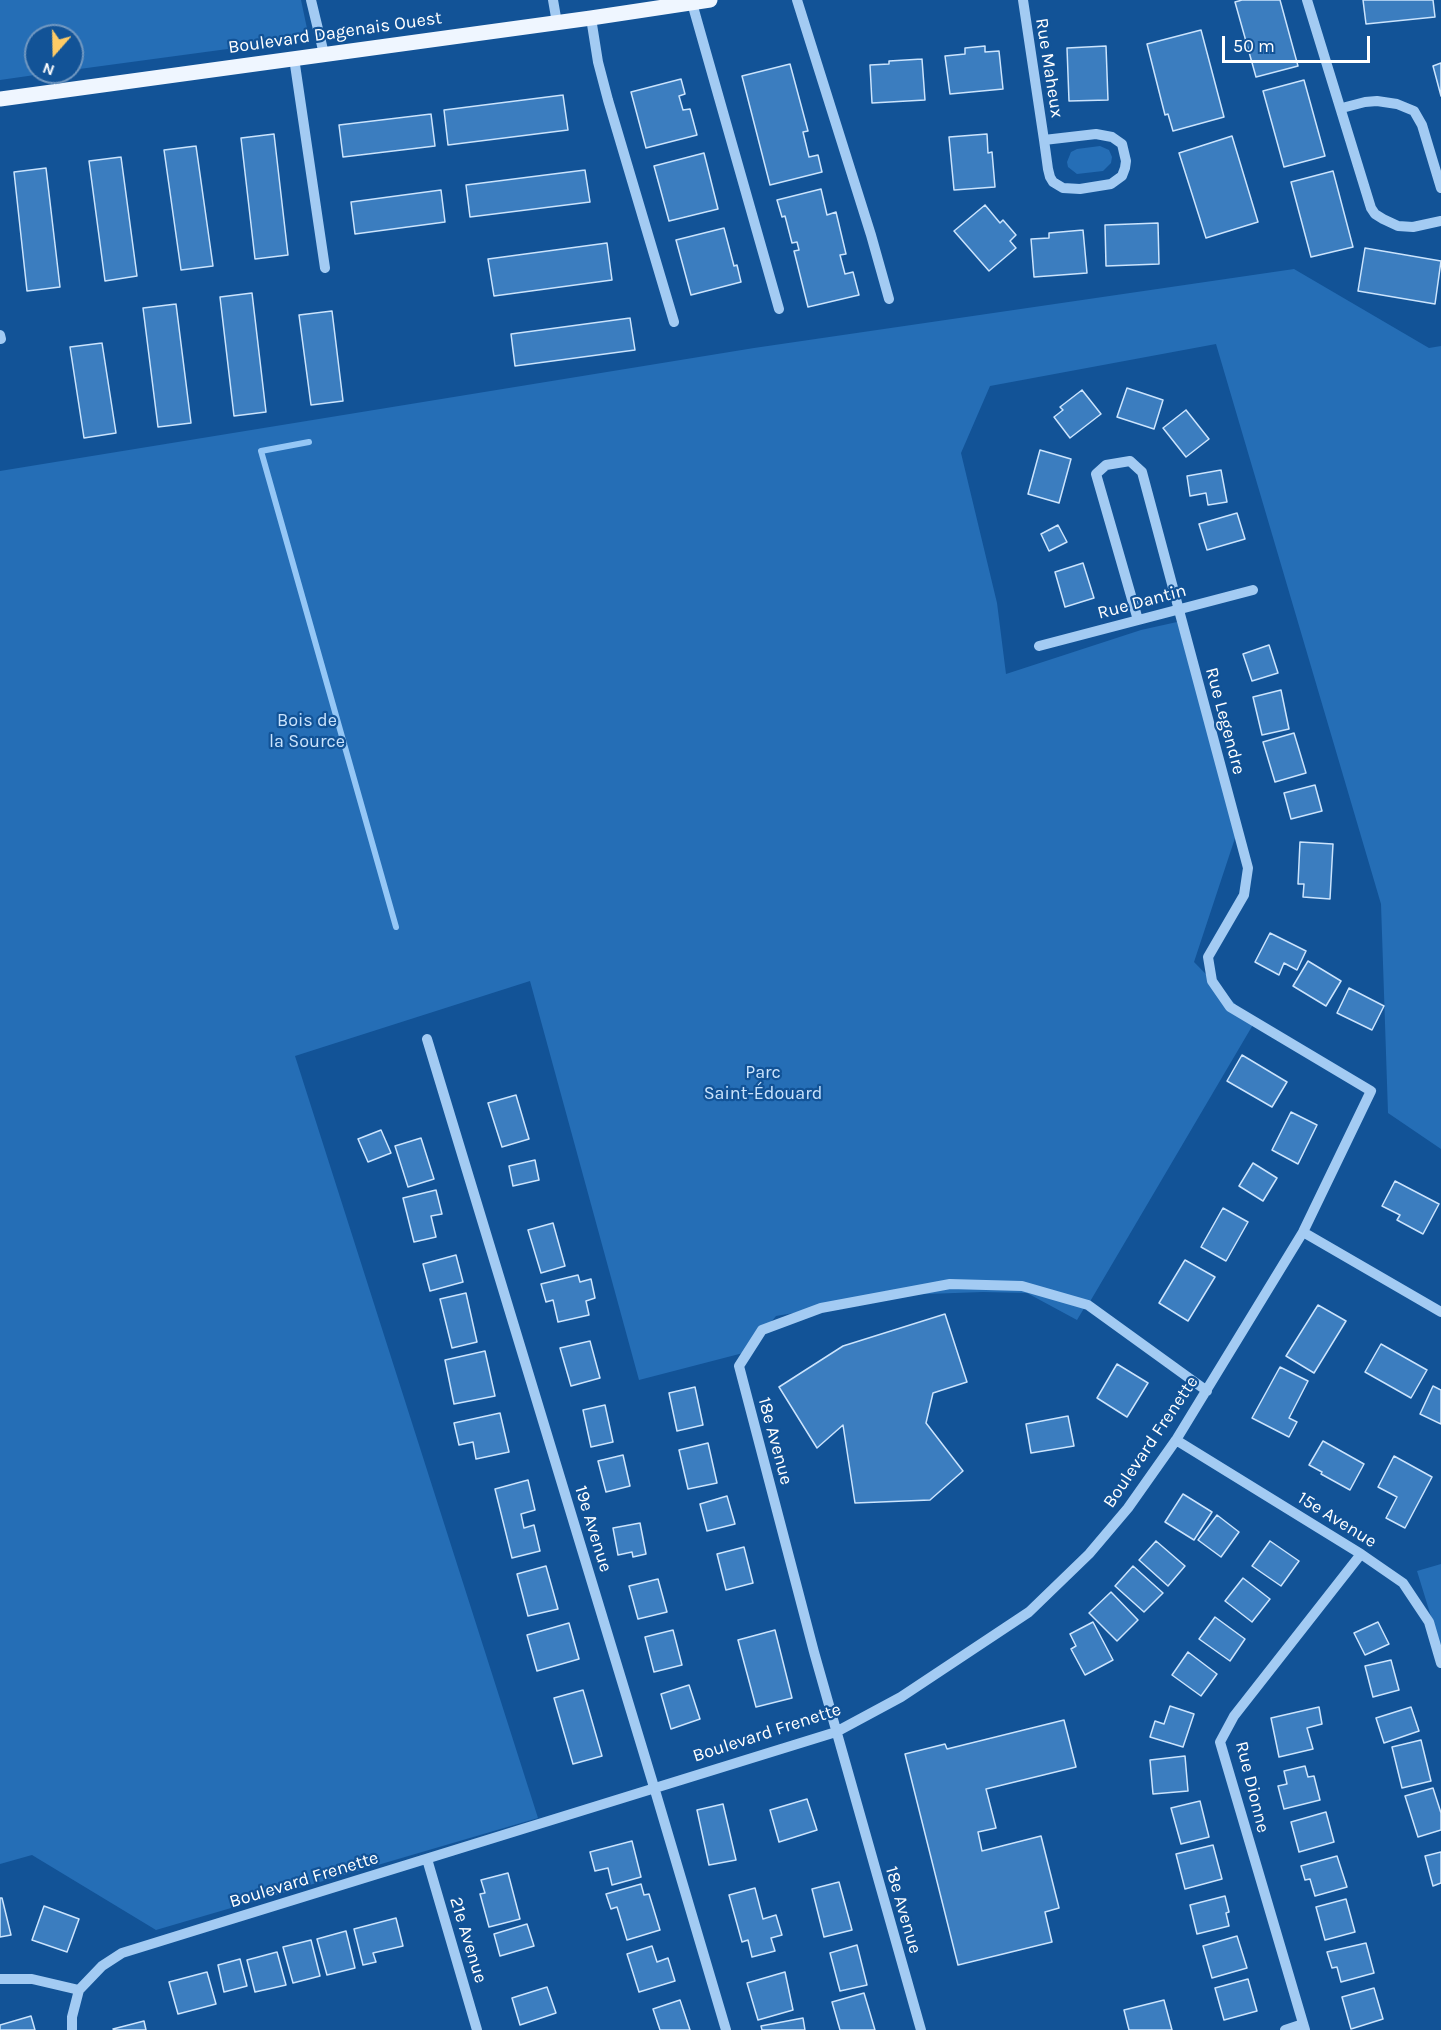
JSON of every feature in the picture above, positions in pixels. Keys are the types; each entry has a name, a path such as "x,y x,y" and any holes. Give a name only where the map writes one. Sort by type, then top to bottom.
{"main road":[{"name":"Boulevard Dagenais Ouest","path":"0,99 710,0"}],"street":[{"path":"311,0 324,54"},
{"path":"553,0 557,23"},
{"path":"797,0 889,299"},
{"name":"Rue Maheux","path":"1023,0 1044,140 1050,177 1053,182 1063,188 1080,189 1111,184 1122,176 1126,161 1122,144 1112,137 1096,134 1044,140"},
{"path":"1307,0 1342,108 1368,199 1375,214 1390,223 1406,227 1425,226 1441,221"},
{"path":"692,3 779,309"},
{"path":"591,18 598,62 608,100 674,322"},
{"path":"294,58 325,268"},
{"path":"1342,108 1377,101 1397,104 1414,111 1422,125 1441,189"},
{"path":"0,335 1,339"},
{"name":"Rue Legendre","path":"1138,620 1096,474 1106,465 1130,461 1142,472 1248,868 1244,895 1208,957 1212,981 1230,1007 1371,1091"},
{"name":"Rue Dantin","path":"1039,646 1253,590"},
{"name":"19e Avenue","path":"427,1039 726,2030"},
{"name":"Boulevard Frenette","path":"79,1990 102,1966 122,1953 836,1732 901,1697 1029,1612 1089,1554 1128,1508 1176,1440 1303,1232 1371,1091"},
{"path":"1303,1232 1441,1312"},
{"name":"18e Avenue","path":"921,2030 836,1732 738,1365 762,1330 820,1308 950,1284 1022,1286 1088,1305 1207,1391"},
{"name":"15e Avenue","path":"1176,1440 1361,1554 1403,1583 1429,1622 1441,1663"},
{"name":"Rue Dionne","path":"1304,2027 1220,1742 1233,1716 1361,1554"},
{"name":"21e Avenue","path":"427,1859 477,2030"},
{"path":"0,1979 32,1979 79,1990 72,2017 72,2030"},
{"path":"1285,2030 1304,2027"}],"green space":[{"path":"0,0 301,0 309,38 84,68 84,24 24,24 24,77 0,80"},
{"path":"1100,146 1109,150 1112,157 1111,163 1103,171 1077,174 1068,167 1067,162 1071,152"},
{"name":"Bois de la Source","path":"1294,269 1429,348 1441,346 1441,1149 1388,1113 1381,904 1216,344 990,386 961,453 997,603 1006,674 1141,630 1177,622 1238,829 1194,962 1254,1023 1088,1305 1077,1320 1027,1293 898,1295 776,1316 747,1352 639,1380 530,981 295,1056 538,1818 156,1930 32,1855 0,1864 0,471 754,348"},
{"path":"1441,1564 1441,1649 1417,1571"}],"building":[{"path":"1280,0 1298,66 1256,77 1235,2"},
{"path":"1363,0 1433,0 1435,17 1366,24"},
{"path":"1201,30 1224,117 1173,131 1168,114 1165,115 1147,44"},
{"path":"985,46 985,52 999,51 1003,89 950,94 945,56 965,54 965,48"},
{"path":"1106,46 1108,100 1069,101 1067,48"},
{"path":"922,59 925,100 872,103 870,65"},
{"path":"1441,63 1441,96 1433,66"},
{"path":"790,64 808,131 803,132 809,157 818,155 822,172 770,185 742,76"},
{"path":"681,79 685,94 679,96 683,110 690,109 697,135 646,148 631,92"},
{"path":"1304,80 1325,156 1284,167 1263,91"},
{"path":"563,95 568,130 448,145 444,110"},
{"path":"431,114 435,146 343,157 339,125"},
{"path":"274,134 288,255 255,259 241,138"},
{"path":"987,134 988,153 992,152 995,187 954,190 949,137"},
{"path":"1232,136 1258,222 1206,238 1179,153"},
{"path":"196,146 213,266 181,270 164,150"},
{"path":"704,153 718,209 669,221 654,166"},
{"path":"121,157 137,276 105,281 89,161"},
{"path":"46,168 60,287 27,291 14,172"},
{"path":"585,170 590,202 470,217 466,185"},
{"path":"1333,171 1353,247 1311,257 1291,182"},
{"path":"821,189 827,215 836,212 846,254 840,255 845,274 853,272 859,295 808,307 794,251 799,250 797,242 792,243 785,216 782,217 777,200"},
{"path":"441,190 445,222 355,234 351,202"},
{"path":"985,205 1000,223 1003,220 1016,235 1010,241 1016,248 989,271 954,231"},
{"path":"1158,223 1159,264 1106,266 1105,225"},
{"path":"724,228 734,266 737,265 741,282 691,295 676,240"},
{"path":"1083,230 1087,273 1034,277 1031,239 1049,238 1049,233"},
{"path":"607,243 612,280 494,296 488,259"},
{"path":"1365,248 1441,261 1435,304 1358,291"},
{"path":"252,293 266,412 234,416 220,297"},
{"path":"176,304 191,423 158,427 143,308"},
{"path":"332,311 343,401 311,405 299,315"},
{"path":"630,318 635,350 515,366 511,334"},
{"path":"102,343 116,433 84,438 70,347"},
{"path":"1127,388 1163,400 1154,429 1117,417"},
{"path":"1082,390 1101,414 1070,438 1054,417 1063,410 1060,407"},
{"path":"1186,410 1209,439 1186,457 1163,428"},
{"path":"1040,450 1071,459 1059,503 1028,494"},
{"path":"1221,470 1227,502 1208,505 1206,493 1190,496 1187,476"},
{"path":"1237,513 1245,539 1207,550 1199,524"},
{"path":"1058,525 1067,542 1049,551 1041,534"},
{"path":"1083,563 1094,598 1065,607 1055,572"},
{"path":"1269,645 1278,673 1252,681 1243,654"},
{"path":"1281,690 1289,729 1262,735 1253,697"},
{"path":"1294,733 1306,773 1275,782 1263,742"},
{"path":"1315,785 1322,811 1291,819 1284,793"},
{"path":"1300,842 1333,844 1330,899 1303,897 1304,884 1298,884"},
{"path":"1270,933 1306,951 1297,970 1284,963 1279,975 1255,962"},
{"path":"1308,961 1341,981 1326,1006 1293,986"},
{"path":"1349,988 1384,1006 1372,1030 1337,1013"},
{"path":"1242,1055 1287,1082 1272,1107 1227,1081"},
{"path":"516,1095 529,1139 502,1147 488,1103"},
{"path":"1291,1112 1317,1125 1298,1164 1272,1150"},
{"path":"381,1130 391,1153 368,1162 358,1139"},
{"path":"421,1138 434,1179 408,1187 395,1146"},
{"path":"535,1160 539,1180 513,1186 509,1166"},
{"path":"1253,1163 1277,1178 1263,1201 1239,1186"},
{"path":"1395,1181 1439,1204 1423,1234 1397,1220 1400,1215 1382,1206"},
{"path":"436,1190 442,1214 431,1216 436,1237 414,1242 403,1198"},
{"path":"1223,1208 1248,1222 1226,1261 1201,1247"},
{"path":"553,1223 565,1266 541,1273 528,1230"},
{"path":"456,1255 463,1282 430,1291 423,1264"},
{"path":"1185,1260 1215,1277 1188,1321 1159,1303"},
{"path":"578,1275 580,1282 591,1279 595,1298 586,1301 589,1315 558,1322 553,1300 546,1302 541,1284"},
{"path":"466,1293 477,1342 452,1348 440,1299"},
{"path":"1318,1305 1346,1321 1314,1373 1286,1356"},
{"path":"945,1314 967,1382 933,1393 926,1423 963,1471 930,1500 855,1503 843,1425 817,1448 779,1387 843,1346"},
{"path":"590,1341 600,1378 571,1386 560,1348"},
{"path":"1381,1344 1427,1370 1411,1398 1365,1372"},
{"path":"485,1351 495,1396 454,1404 445,1360"},
{"path":"1117,1364 1148,1383 1127,1417 1097,1398"},
{"path":"1280,1367 1308,1381 1289,1418 1297,1422 1289,1437 1252,1418"},
{"path":"1433,1386 1441,1390 1441,1424 1420,1414"},
{"path":"695,1387 703,1425 677,1431 669,1393"},
{"path":"605,1405 613,1442 591,1447 583,1410"},
{"path":"500,1413 509,1452 476,1459 473,1442 459,1445 454,1423"},
{"path":"1068,1416 1074,1446 1031,1453 1026,1424"},
{"path":"1323,1441 1364,1464 1350,1490 1309,1465"},
{"path":"708,1443 717,1483 688,1489 679,1450"},
{"path":"623,1455 630,1486 606,1492 598,1461"},
{"path":"1394,1456 1432,1477 1405,1528 1386,1518 1397,1497 1378,1487"},
{"path":"528,1480 535,1510 521,1514 524,1528 534,1525 540,1551 512,1558 495,1489"},
{"path":"1183,1494 1212,1512 1194,1540 1165,1522"},
{"path":"727,1496 735,1524 707,1531 700,1504"},
{"path":"1217,1515 1239,1532 1221,1557 1198,1540"},
{"path":"640,1523 646,1554 633,1557 632,1552 618,1555 613,1528"},
{"path":"1156,1541 1185,1566 1168,1586 1139,1560"},
{"path":"1270,1541 1299,1561 1281,1586 1252,1566"},
{"path":"744,1547 753,1583 726,1590 717,1554"},
{"path":"546,1566 558,1609 528,1616 517,1574"},
{"path":"1133,1566 1163,1593 1144,1612 1115,1586"},
{"path":"1243,1578 1270,1599 1252,1622 1225,1601"},
{"path":"658,1579 667,1612 638,1619 629,1586"},
{"path":"1111,1592 1138,1620 1117,1641 1089,1613"},
{"path":"1215,1617 1245,1639 1230,1661 1199,1639"},
{"path":"1093,1622 1113,1660 1085,1675 1071,1649 1076,1646 1070,1634"},
{"path":"1378,1622 1389,1644 1365,1655 1354,1633"},
{"path":"569,1623 579,1659 537,1671 527,1635"},
{"path":"673,1630 682,1665 654,1672 645,1637"},
{"path":"775,1630 792,1698 756,1707 738,1640"},
{"path":"1188,1652 1217,1674 1201,1696 1172,1675"},
{"path":"1391,1660 1399,1690 1373,1697 1365,1666"},
{"path":"689,1685 700,1719 671,1729 661,1694"},
{"path":"583,1690 602,1756 573,1764 554,1698"},
{"path":"1170,1706 1194,1714 1183,1747 1150,1737 1155,1721 1164,1724"},
{"path":"1319,1707 1322,1724 1307,1728 1313,1749 1279,1757 1271,1718"},
{"path":"1411,1707 1419,1731 1384,1743 1376,1718"},
{"path":"1064,1720 1076,1767 986,1789 996,1828 978,1832 982,1851 1041,1836 1059,1908 1045,1912 1052,1942 958,1965 905,1754 945,1744 947,1749"},
{"path":"1421,1740 1431,1781 1402,1788 1392,1747"},
{"path":"1185,1756 1188,1791 1153,1794 1150,1760"},
{"path":"1305,1766 1308,1777 1314,1776 1320,1800 1284,1809 1278,1786 1287,1784 1284,1771"},
{"path":"1433,1788 1441,1813 1441,1830 1418,1837 1405,1796"},
{"path":"807,1799 817,1830 779,1842 770,1810"},
{"path":"1200,1801 1209,1837 1181,1844 1171,1808"},
{"path":"723,1804 736,1860 709,1865 697,1810"},
{"path":"1326,1812 1334,1842 1299,1852 1291,1822"},
{"path":"632,1841 641,1877 612,1885 608,1868 595,1871 590,1852"},
{"path":"1213,1845 1222,1879 1185,1889 1176,1854"},
{"path":"1441,1852 1441,1883 1433,1886 1425,1856"},
{"path":"1337,1856 1347,1887 1315,1896 1310,1879 1305,1880 1301,1866"},
{"path":"508,1873 520,1919 489,1927 480,1894 485,1893 481,1880"},
{"path":"839,1882 852,1930 824,1937 812,1889"},
{"path":"641,1884 644,1895 649,1894 660,1930 627,1940 617,1907 611,1909 606,1894"},
{"path":"755,1888 763,1919 776,1915 782,1935 771,1938 775,1951 752,1957 748,1940 742,1942 729,1895"},
{"path":"1225,1896 1229,1912 1226,1913 1229,1926 1197,1934 1190,1905"},
{"path":"0,1898 2,1898 11,1935 0,1937"},
{"path":"1346,1899 1355,1932 1325,1940 1316,1907"},
{"path":"44,1906 79,1919 67,1952 32,1940"},
{"path":"396,1918 403,1946 373,1953 376,1962 363,1965 354,1929"},
{"path":"527,1924 534,1946 500,1956 494,1934"},
{"path":"346,1931 355,1968 327,1975 317,1939"},
{"path":"1237,1936 1247,1968 1212,1978 1203,1946"},
{"path":"311,1940 320,1976 293,1983 283,1947"},
{"path":"1366,1943 1374,1973 1341,1982 1337,1967 1332,1968 1327,1952"},
{"path":"857,1945 867,1985 840,1991 830,1953"},
{"path":"652,1946 657,1962 668,1958 675,1981 639,1992 627,1954"},
{"path":"277,1952 286,1985 255,1992 247,1960"},
{"path":"240,1959 247,1986 224,1992 218,1965"},
{"path":"207,1972 216,2004 178,2014 169,1982"},
{"path":"785,1972 793,2010 758,2020 747,1983"},
{"path":"1248,1979 1257,2011 1224,2020 1215,1988"},
{"path":"547,1987 556,2013 520,2025 512,1998"},
{"path":"1374,1988 1383,2019 1351,2029 1342,1997"},
{"path":"864,1993 875,2030 840,2030 832,2002"},
{"path":"680,2000 690,2030 660,2030 653,2009"},
{"path":"1164,2000 1172,2030 1129,2030 1124,2010"},
{"path":"31,2016 35,2030 0,2030 0,2025"},
{"path":"803,2018 805,2030 762,2030 761,2026"},
{"path":"144,2021 146,2030 113,2029"}],"waterway":[{"path":"309,442 261,451 396,927"}],"park label":[{"name":"Parc Saint-Édouard","path":"763,1083"}]}
